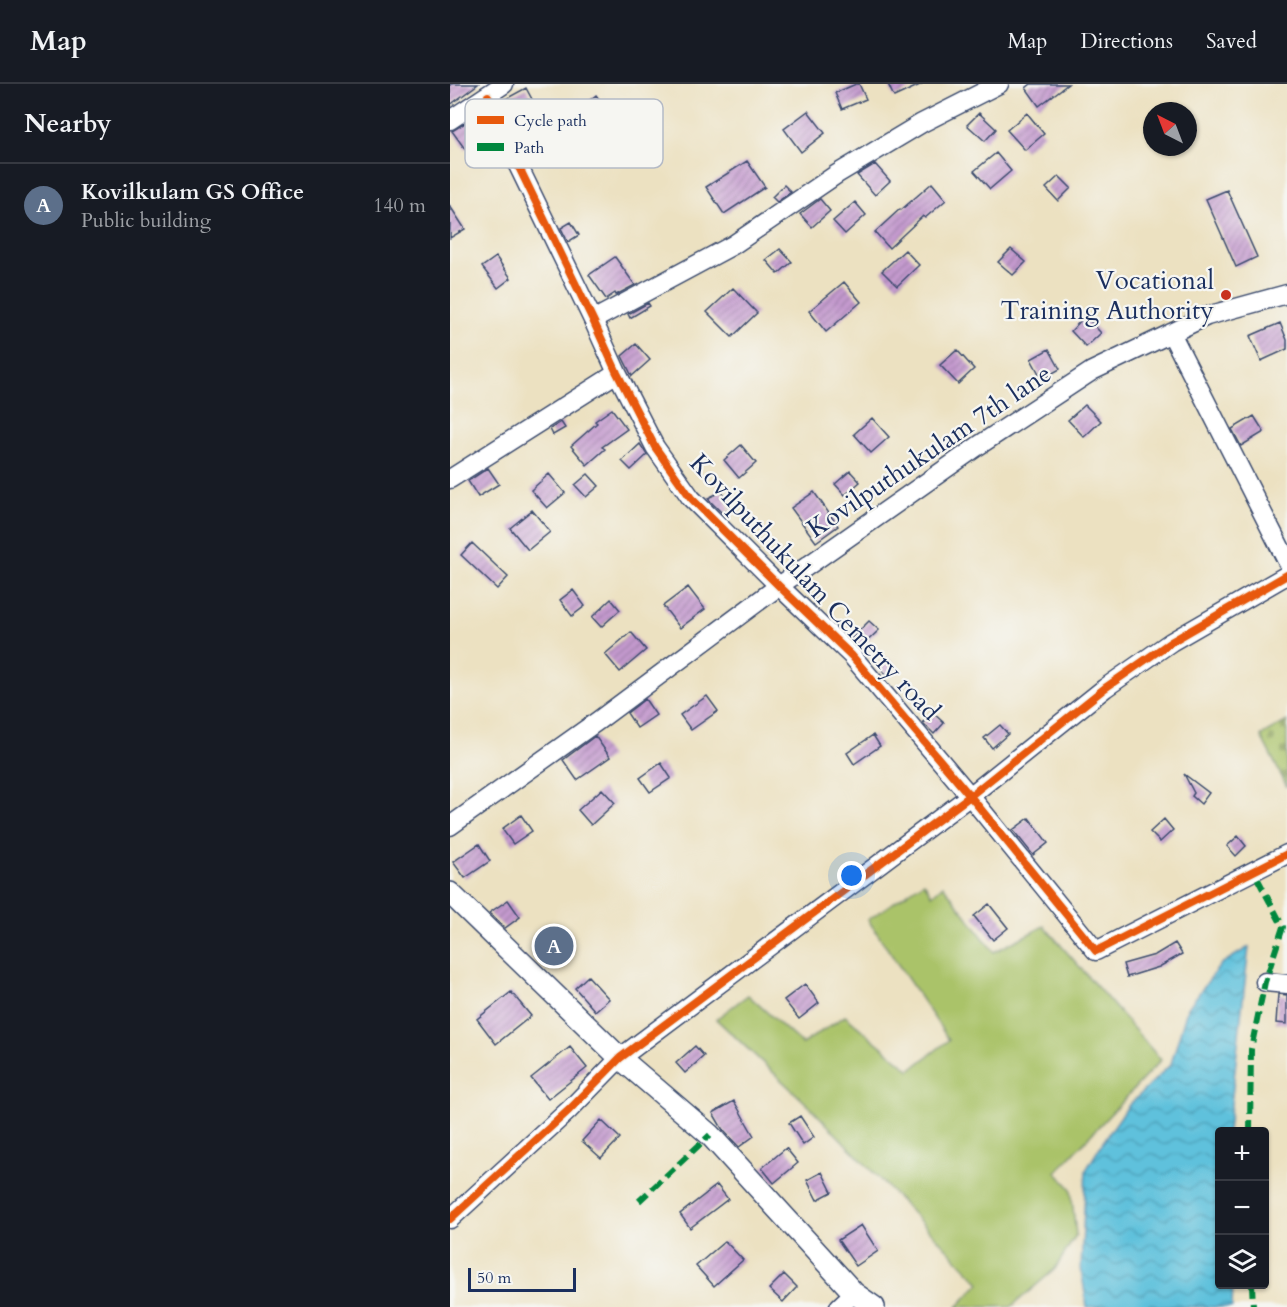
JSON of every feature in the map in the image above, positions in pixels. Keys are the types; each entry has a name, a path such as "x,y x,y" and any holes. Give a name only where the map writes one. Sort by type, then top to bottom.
{"street":[{"path":"593,320 733,245 837,174 922,123 999,84"},
{"path":"482,99 498,88"},
{"path":"450,120 465,110"},
{"name":"Kovilputhukulam Cemetry road","path":"519,168 617,373 655,447 691,498 852,656 1096,951 1287,854"},
{"name":"Kovilputhukulam 7th lane","path":"450,826 599,720 779,586 978,446 1092,371 1207,316 1287,294"},
{"path":"1171,333 1287,561"},
{"path":"450,479 617,373"},
{"path":"450,1220 569,1110 620,1058 970,796 1115,681 1171,642 1287,575"},
{"path":"450,893 620,1058 710,1135 847,1300 874,1307"},
{"path":"1265,982 1287,984"}],"green space":[{"path":"1287,721 1287,787 1261,736"},
{"path":"924,882 932,895 943,885 994,952 1044,926 1161,1060 1056,1172 1071,1189 1076,1235 1055,1269 1011,1307 957,1307 980,1283 810,1107 716,1019 748,995 802,1044 845,1016 910,1070 949,1040 868,920"}],"water":[{"path":"1249,947 1228,1127 1215,1127 1215,1289 1233,1289 1232,1307 1087,1307 1081,1268 1086,1170 1128,1106 1171,1064 1187,1009 1221,964"}],"building":[{"path":"450,84 478,84 450,105"},
{"path":"859,84 866,99 842,109 835,93"},
{"path":"888,84 922,84 894,97"},
{"path":"1031,84 1068,84 1039,106 1026,88"},
{"path":"526,88 532,99 506,99"},
{"path":"808,111 825,133 801,152 784,129"},
{"path":"979,113 996,129 985,141 967,125"},
{"path":"1027,113 1044,134 1025,150 1007,130"},
{"path":"465,123 465,149 452,131"},
{"path":"996,153 1011,171 990,189 974,171"},
{"path":"747,161 765,187 724,214 706,187"},
{"path":"875,164 890,181 875,195 857,175"},
{"path":"1059,176 1071,188 1058,201 1046,188"},
{"path":"932,183 946,200 925,218 923,216 889,248 875,232"},
{"path":"784,185 791,192 777,202 772,197"},
{"path":"1227,190 1257,257 1236,267 1206,199"},
{"path":"820,199 830,211 812,227 800,214"},
{"path":"855,202 866,215 845,234 833,221"},
{"path":"450,206 465,229 450,238"},
{"path":"571,222 579,235 568,242 561,228"},
{"path":"780,249 792,262 778,274 766,260"},
{"path":"1011,249 1026,262 1013,275 998,262"},
{"path":"905,250 919,265 897,286 882,271"},
{"path":"496,257 511,278 498,288 482,267"},
{"path":"615,257 635,285 606,299 589,275"},
{"path":"844,282 861,302 826,332 809,311"},
{"path":"733,288 757,313 732,337 707,312"},
{"path":"648,303 650,306 630,318 628,314"},
{"path":"1085,316 1101,333 1086,347 1071,331"},
{"path":"1280,323 1287,340 1287,349 1261,361 1250,336"},
{"path":"636,344 650,360 632,376 622,356"},
{"path":"1049,349 1060,369 1042,379 1031,359"},
{"path":"957,350 974,369 958,384 940,365"},
{"path":"1085,405 1101,421 1084,437 1068,420"},
{"path":"612,409 627,429 602,447 605,449 587,465 571,446 597,423 595,421"},
{"path":"1254,416 1264,432 1241,446 1232,429"},
{"path":"872,418 889,437 871,453 854,434"},
{"path":"561,422 565,428 553,435 550,429"},
{"path":"640,444 647,455 631,470 622,461"},
{"path":"741,445 756,463 739,478 724,460"},
{"path":"488,468 499,484 478,497 468,481"},
{"path":"850,471 860,482 845,495 835,484"},
{"path":"549,474 565,493 547,508 531,490"},
{"path":"588,474 599,486 586,497 575,485"},
{"path":"722,491 730,510 722,513 708,498"},
{"path":"814,492 838,526 816,542 791,508"},
{"path":"532,510 550,532 528,550 510,528"},
{"path":"472,543 508,577 497,589 461,555"},
{"path":"688,587 705,609 680,628 663,606"},
{"path":"573,590 585,606 572,616 560,600"},
{"path":"611,599 620,610 601,627 592,617"},
{"path":"869,621 879,630 860,648 851,639"},
{"path":"631,632 646,650 620,672 605,654"},
{"path":"887,657 896,666 887,675 878,666"},
{"path":"707,696 718,711 691,730 680,715"},
{"path":"645,699 656,715 637,728 627,713"},
{"path":"932,712 944,723 934,734 923,723"},
{"path":"1000,725 1008,734 992,748 984,738"},
{"path":"873,735 880,746 854,764 847,753"},
{"path":"595,736 610,757 577,780 563,760"},
{"path":"661,763 671,778 650,792 640,778"},
{"path":"1184,774 1209,793 1201,804 1192,796 1194,793"},
{"path":"602,789 615,803 591,825 578,810"},
{"path":"521,815 532,831 513,844 502,829"},
{"path":"1029,818 1048,843 1033,855 1013,830"},
{"path":"1164,819 1173,830 1160,842 1150,832"},
{"path":"1238,836 1246,846 1236,856 1227,846"},
{"path":"479,844 490,861 465,878 453,862"},
{"path":"508,900 520,917 505,928 489,913"},
{"path":"989,904 1008,928 993,940 974,916"},
{"path":"1175,943 1182,954 1159,967 1127,977 1123,964 1155,955"},
{"path":"588,976 609,999 595,1011 575,988"},
{"path":"805,984 819,1003 799,1019 784,1000"},
{"path":"511,992 531,1016 496,1044 477,1019"},
{"path":"1278,994 1287,995 1287,1024 1276,1023"},
{"path":"695,1046 704,1056 685,1073 676,1063"},
{"path":"570,1047 587,1068 548,1099 531,1078"},
{"path":"734,1101 754,1136 739,1147 723,1130 713,1113"},
{"path":"800,1116 814,1137 803,1145 789,1123"},
{"path":"601,1120 620,1138 601,1158 582,1141"},
{"path":"786,1148 798,1163 774,1183 762,1168"},
{"path":"822,1172 832,1192 817,1200 807,1180"},
{"path":"717,1185 728,1199 690,1228 680,1214"},
{"path":"861,1225 878,1251 856,1266 838,1240"},
{"path":"725,1241 743,1260 714,1286 696,1266"},
{"path":"784,1274 797,1287 783,1302 769,1289"}],"marked path":[{"path":"1250,1127 1251,1049 1265,982 1283,927 1254,872"},
{"path":"639,1201 710,1135"},
{"path":"1252,1289 1253,1307"}],"cycle path":[{"path":"519,168 617,373 655,447 691,498 852,656 1096,951 1287,854"},
{"path":"450,1219 569,1110 620,1058 970,796 1105,688 1171,642 1287,575"}],"place":[{"name":"Vocational Training Authority","path":"1226,295"},
{"name":"Kovilkulam GS Office","path":"554,946"}]}
